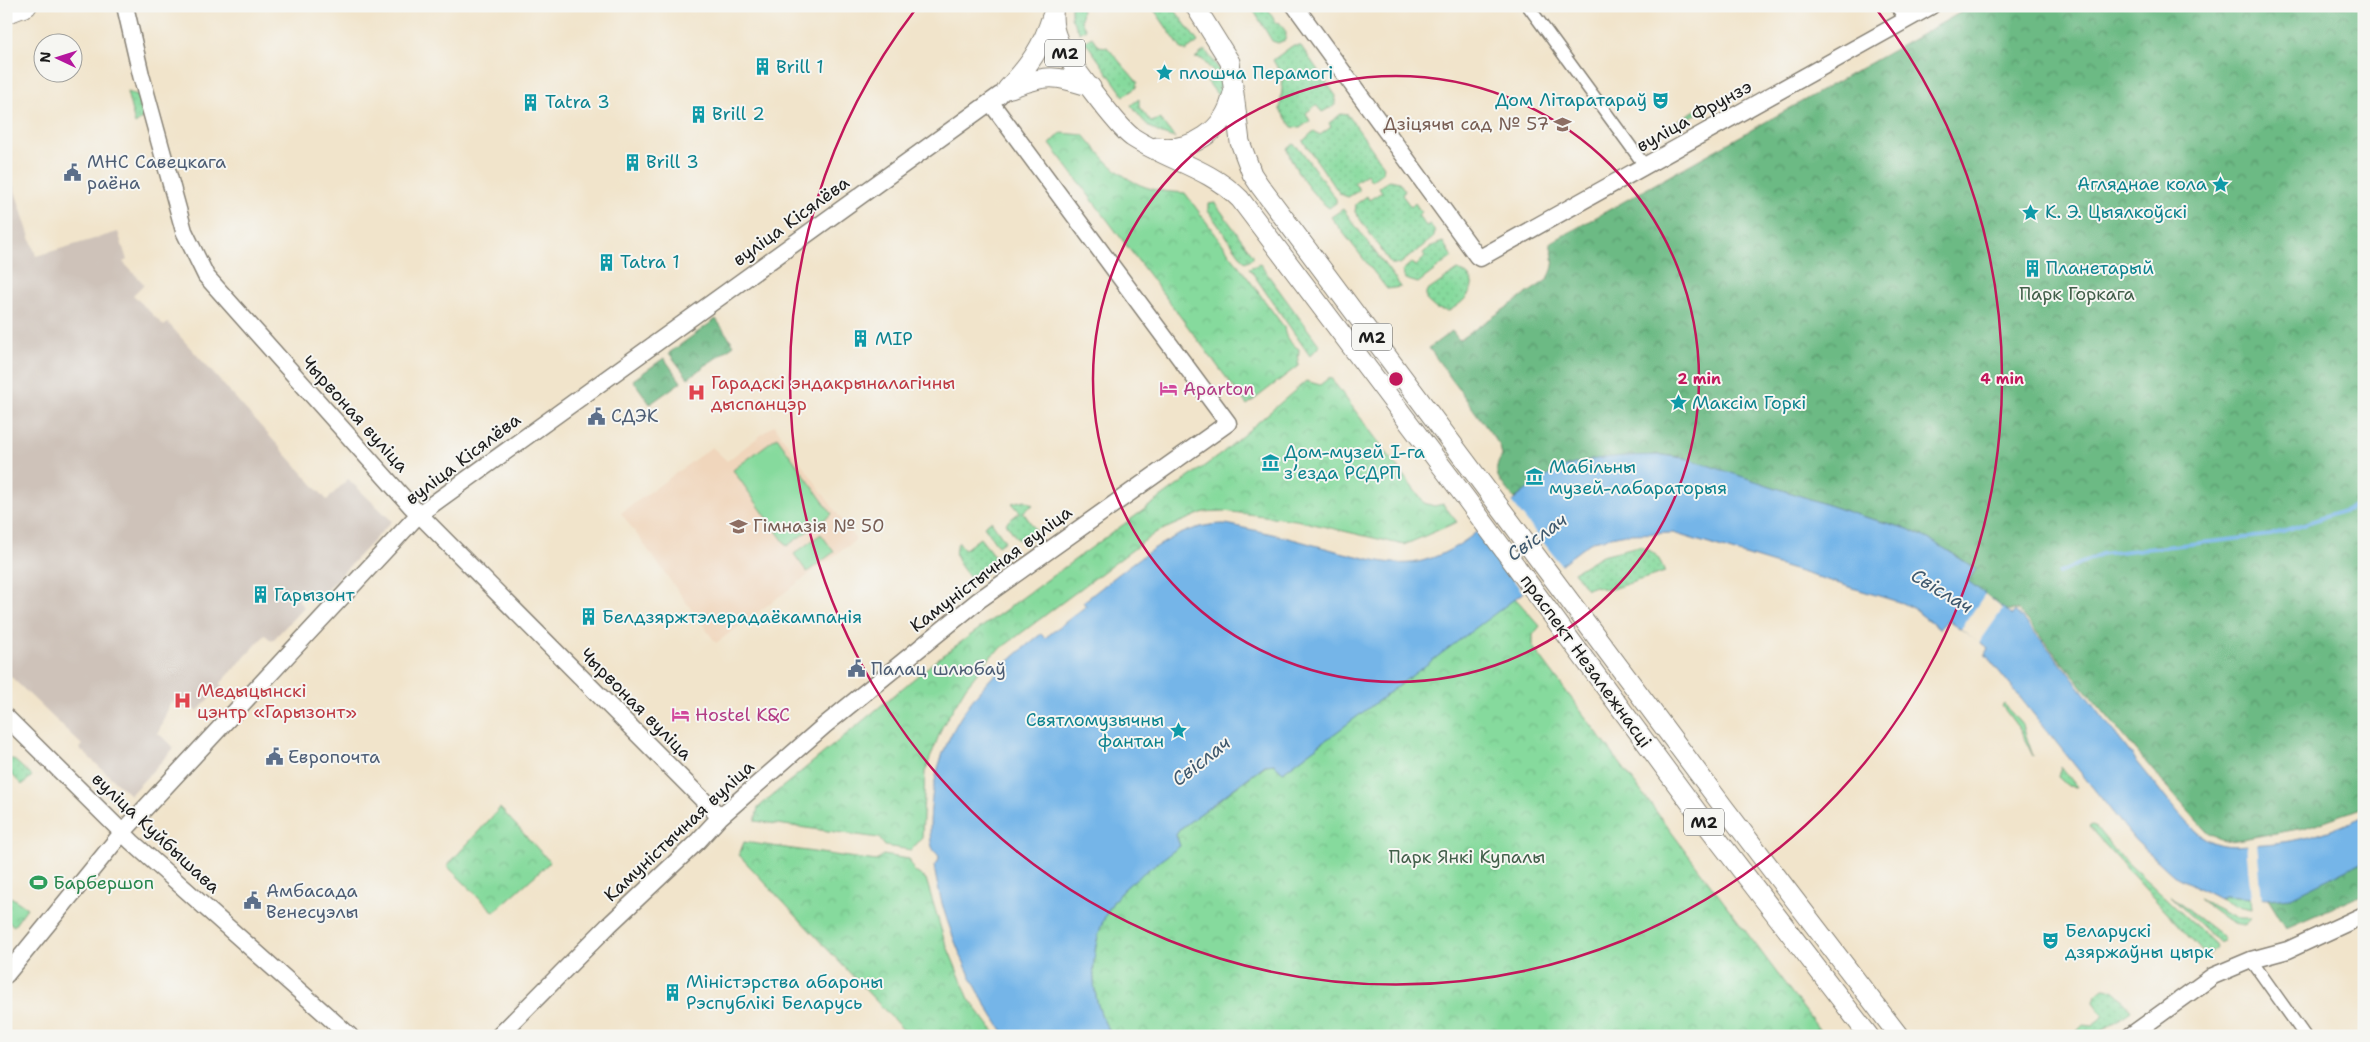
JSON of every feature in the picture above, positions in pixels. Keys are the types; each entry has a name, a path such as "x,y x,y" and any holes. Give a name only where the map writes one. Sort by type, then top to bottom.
{"main road":[{"path":"6,14 26,6"},
{"path":"1007,89 1032,61 1047,33 1053,9"},
{"name":"праспект Незалежнасці","path":"1053,9 1055,32 1062,50 1121,128 1130,136 1220,180 1240,199 1467,500 1706,824 1869,1036"},
{"name":"праспект Незалежнасці","path":"1200,10 1230,62 1240,142 1252,174 1408,387 1486,487 1725,809 1900,1036"},
{"path":"1007,89 1034,79 1054,76 1091,87"},
{"name":"М2","path":"1149,145 1160,148 1181,147 1209,134 1228,109 1233,87"}],"street":[{"name":"Чырвоная вуліца","path":"125,6 181,222 206,276 419,514 720,817"},
{"name":"вуліца Фрунзэ","path":"1295,6 1476,256 1483,257 1931,6"},
{"path":"1528,6 1645,166"},
{"path":"1896,6 1906,20"},
{"name":"вуліца Кісялёва","path":"6,975 122,833 419,514 1007,89"},
{"name":"Камуністычная вуліца","path":"499,1036 609,925 698,841 720,817 825,725 979,600 1228,422 991,102"},
{"name":"вуліца Куйбышава","path":"6,716 122,833 350,1036"},
{"path":"2130,1036 2213,976 2251,960 2288,950 2364,915"},
{"path":"2251,960 2305,1036"}],"shaded area":[{"path":"6,163 36,256 118,232 127,260 123,262 144,284 133,295 164,326 168,323 327,500 348,479 392,521 322,595 317,590 308,599 303,595 298,600 304,607 272,641 265,635 220,684 223,688 214,697 212,695 197,712 189,704 183,709 171,701 158,733 174,748 130,795 79,748 82,745 6,672"},
{"name":"Гімназія № 50","path":"774,425 856,540 716,643 621,513 712,447 727,461"}],"green space":[{"path":"1071,6 1082,6 1081,21 1086,29 1080,33 1071,18"},
{"path":"1156,6 1172,6 1198,42 1186,51 1182,50 1155,11"},
{"path":"1251,6 1267,6 1276,24 1279,22 1286,32 1285,40 1278,43 1272,41"},
{"name":"Парк Горкага","path":"1972,6 2364,6 2364,807 2304,828 2231,841 2220,839 2207,832 2165,785 2018,610 2005,610 1968,581 1976,569 1952,553 1908,529 1861,516 1682,457 1663,455 1585,461 1558,470 1514,499 1497,474 1498,463 1502,456 1500,446 1429,348 1452,331 1459,340 1547,280 1552,270 1553,262 1550,243"},
{"path":"1092,37 1098,46 1107,47 1138,83 1137,87 1124,96 1085,41"},
{"path":"1292,46 1301,46 1336,96 1335,105 1322,112 1316,105 1306,113 1310,121 1300,128 1292,127 1280,110 1283,78 1273,60"},
{"path":"1205,50 1215,63 1223,79 1223,102 1207,81 1214,73 1202,59 1195,58"},
{"path":"127,92 138,95 143,118 135,124"},
{"path":"1139,99 1139,107 1151,122 1160,119 1175,138 1154,130 1145,122 1131,105"},
{"path":"1704,105 1706,108 1668,131 1665,128"},
{"path":"1341,114 1348,115 1384,166 1383,172 1371,181 1367,174 1354,183 1360,190 1348,197 1340,194 1303,141 1314,131 1320,135 1331,127 1329,123"},
{"path":"1061,133 1084,135 1107,161 1134,182 1157,190 1185,193 1284,327 1288,340 1299,349 1298,366 1247,405 1050,144"},
{"path":"1293,144 1300,149 1336,199 1336,203 1329,208 1310,189 1294,165 1287,149"},
{"path":"1390,180 1399,182 1405,191 1402,195 1411,207 1415,203 1421,212 1418,215 1426,226 1430,224 1435,232 1433,238 1400,264 1391,264 1355,212 1356,204 1367,196 1369,200 1382,192 1379,187"},
{"path":"1215,203 1253,255 1253,258 1245,262 1208,211 1208,204"},
{"path":"1343,209 1401,287 1387,289 1331,217"},
{"path":"1443,242 1452,257 1418,283 1405,279 1402,271 1411,263 1416,266 1425,257 1423,253 1432,246"},
{"path":"1260,264 1320,346 1310,356 1249,268"},
{"path":"1458,270 1467,275 1471,280 1472,285 1467,297 1449,311 1436,309 1426,300 1426,292"},
{"path":"716,319 734,345 688,378 669,353"},
{"path":"664,358 681,382 650,404 633,380"},
{"path":"1330,377 1424,503 1434,506 1443,504 1457,522 1404,545 1296,520 1224,511 1204,512 1155,533 992,655 966,687 942,727 925,772 922,838 911,850 885,846 879,838 755,821 758,808 769,798 939,658 1221,454 1306,381 1320,385"},
{"path":"777,437 832,514 787,546 733,470"},
{"path":"1025,500 1033,505 1023,512 1037,532 1047,526 1028,542 1017,539 1006,523 1020,512 1012,503"},
{"path":"991,521 1005,541 998,546 984,526"},
{"path":"821,534 834,552 807,572 794,554"},
{"path":"980,538 994,556 992,561 993,568 973,582 956,558 955,552 959,542 964,550"},
{"path":"1639,546 1656,555 1665,572 1608,590 1595,586 1587,589 1574,572 1602,555"},
{"name":"Парк Янкі Купалы","path":"1515,598 1540,626 1533,635 1533,647 1824,1036 1113,1036 1103,1020 1097,1002 1094,982 1094,961 1097,941 1103,922 1112,904 1123,890 1180,846 1176,835 1180,829 1266,765 1274,764 1283,772"},
{"path":"2004,704 2023,726 2033,756 2020,730 2002,706"},
{"path":"6,759 13,759 32,776 22,785 6,769"},
{"path":"2061,766 2077,787 2068,786 2058,777"},
{"path":"500,808 550,862 494,912 447,866"},
{"path":"2095,826 2118,854 2215,944 2216,947 2207,957 2089,827"},
{"path":"744,842 876,861 883,855 909,859 914,871 926,879 944,939 969,999 997,1036 909,1036 739,855"},
{"path":"2364,861 2364,894 2286,928 2268,899 2291,896"},
{"path":"2170,896 2219,934 2224,940 2218,942"},
{"path":"2224,896 2251,898 2252,909 2232,905 2219,899"},
{"path":"11,897 27,908 14,926 6,920 6,904"},
{"path":"2199,899 2237,918 2252,918 2244,926 2233,924"},
{"path":"2103,988 2116,992 2131,1011 2095,1036 2071,1036 2083,1024 2092,1025 2104,1016 2094,1002 2096,994"}],"water":[{"name":"Свіслач","path":"1663,455 1689,459 1861,516 1908,529 1936,543 1976,569 1968,581 2012,615 2015,611 2068,672 2171,804 2186,822 2202,836 2215,843 2229,846 2280,842 2308,837 2335,829 2364,816 2364,861 2291,897 2268,899 2224,896 2219,899 2172,874 2135,840 1985,654 1988,648 1948,620 1939,629 1914,609 1902,603 1673,533 1625,534 1593,541 1283,772 1274,764 1265,765 1180,829 1176,835 1180,846 1123,890 1112,904 1103,922 1097,941 1094,961 1094,982 1097,1002 1103,1020 1113,1036 1006,1036 971,976 944,911 934,866 938,862 939,857 932,846 930,822 933,790 939,765 958,721 986,684 1021,650 1041,634 1045,638 1086,606 1083,602 1148,552 1185,532 1204,526 1229,525 1371,559 1391,563 1412,563 1442,554 1460,544 1524,492 1559,470 1584,461 1597,459"}],"pier":[{"path":"1510,500 1562,566 1524,594 1476,530"},
{"path":"1985,594 2003,609 1979,643 1961,629"},
{"path":"2257,842 2262,901 2251,900 2246,843"}],"waterway":[{"path":"2059,573 2101,554 2271,535 2364,504"}],"place":[{"name":"Brill 1","path":"762,67"},
{"name":"плошча Перамогі","path":"1165,73"},
{"name":"Дом Літаратараў","path":"1661,100"},
{"name":"Tatra 3","path":"531,102"},
{"name":"Brill 2","path":"698,114"},
{"name":"Дзіцячы сад № 57","path":"1563,124"},
{"name":"Brill 3","path":"632,162"},
{"name":"МНС Савецкага раёна","path":"73,172"},
{"name":"Агляднае кола","path":"2221,184"},
{"name":"К. Э. Цыялкоўскі","path":"2031,212"},
{"name":"Tatra 1","path":"606,262"},
{"name":"Планетарый","path":"2032,268"},
{"name":"МІР","path":"861,339"},
{"name":"Aparton","path":"1169,389"},
{"name":"Гарадскі эндакрыналагічны дыспанцэр","path":"697,393"},
{"name":"Максім Горкі","path":"1678,403"},
{"name":"СДЭК","path":"597,416"},
{"name":"Дом-музей I-га зʼезда РСДРП","path":"1270,462"},
{"name":"Мабільны музей-лабараторыя","path":"1535,477"},
{"name":"Гімназія № 50","path":"739,526"},
{"name":"Гарызонт","path":"260,595"},
{"name":"Белдзяржтэлерадаёкампанія","path":"588,617"},
{"name":"Палац шлюбаў","path":"857,669"},
{"name":"Медыцынскі цэнтр «Гарызонт»","path":"183,701"},
{"name":"Hostel K&C","path":"681,715"},
{"name":"Святломузычны фантан","path":"1178,730"},
{"name":"Европочта","path":"274,757"},
{"name":"Барбершоп","path":"39,883"},
{"name":"Амбасада Венесуэлы","path":"252,901"},
{"name":"Беларускі дзяржаўны цырк","path":"2051,941"},
{"name":"Міністэрства абароны Рэспублікі Беларусь","path":"672,992"}]}
